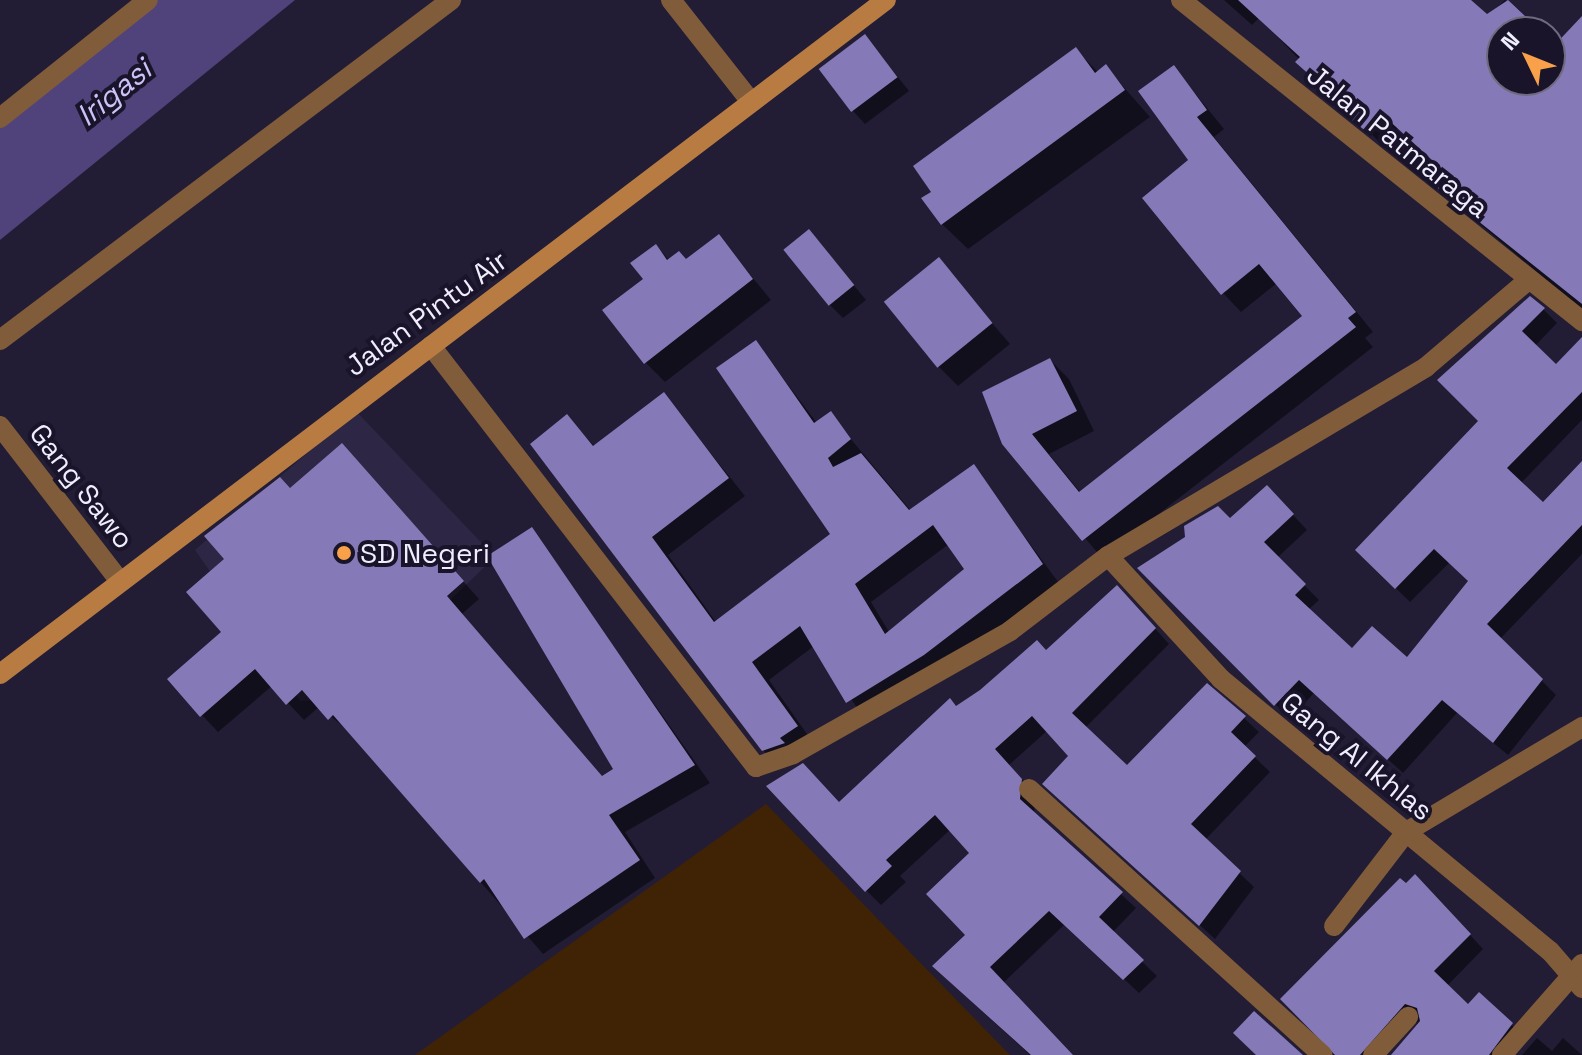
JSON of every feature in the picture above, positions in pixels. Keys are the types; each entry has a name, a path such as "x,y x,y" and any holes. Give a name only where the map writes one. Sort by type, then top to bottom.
{"street":[{"path":"0,118 148,0"},
{"path":"0,340 451,0"},
{"path":"671,0 748,98"},
{"name":"Jalan Pintu Air","path":"0,674 119,580 431,346 748,98 886,0"},
{"name":"Jalan Patmaraga","path":"1181,0 1527,281 1582,321"},
{"path":"431,346 756,767 997,639 1108,556 1426,367 1527,281"},
{"name":"Gang Sawo","path":"0,426 119,580"},
{"name":"Gang Al Ikhlas","path":"1108,556 1221,679 1578,976"},
{"path":"1334,926 1406,832 1582,727"},
{"path":"1029,789 1322,1055"},
{"path":"1502,1055 1578,976"},
{"path":"1373,1055 1408,1017"}],"shaded area":[{"name":"SD Negeri","path":"356,411 495,557 347,699 300,701 195,550"},
{"path":"766,804 1010,1055 415,1055"}],"water":[{"name":"Irigasi","path":"143,0 295,0 0,240 0,116"}],"building":[{"path":"1238,0 1471,0 1487,14 1508,0 1525,16 1486,16 1486,96 1566,96 1566,33 1582,16 1582,304 1443,193 1434,184 1445,172 1383,115 1367,132 1334,106 1339,101 1295,62 1300,57"},
{"path":"865,34 897,77 851,112 819,69"},
{"path":"1076,47 1095,73 1106,64 1125,90 941,225 921,198 931,192 913,166"},
{"path":"1174,65 1207,110 1197,117 1356,312 1348,318 1356,327 1082,541 1002,444 982,392 1050,358 1077,411 1032,434 1079,492 1302,316 1259,264 1221,295 1142,198 1188,160 1138,91"},
{"path":"809,229 854,285 829,306 783,250"},
{"path":"719,234 753,279 644,364 602,310 643,279 630,263 656,244 667,260 679,251 686,259"},
{"path":"939,257 992,323 937,368 884,302"},
{"path":"1530,296 1545,308 1522,331 1556,364 1582,337 1582,392 1507,468 1543,502 1582,461 1582,525 1487,624 1543,679 1493,743 1442,700 1387,760 1299,680 1274,706 1137,568 1185,537 1184,526 1218,506 1230,518 1267,485 1294,514 1264,542 1306,584 1295,595 1352,648 1372,626 1407,657 1468,581 1434,549 1395,589 1355,550 1478,421 1437,380"},
{"path":"756,340 814,423 831,411 851,439 828,458 833,467 861,453 909,510 974,464 1043,564 924,655 846,703 800,626 752,662 798,726 780,738 785,743 762,751 530,444 567,414 593,446 664,392 729,478 652,537 714,622 830,534 716,368","holes":["933,525 964,569 885,634 855,584"]},
{"path":"342,443 464,581 447,596 602,776 613,769 487,556 532,527 695,765 609,815 640,860 524,939 484,879 480,883 333,715 328,720 302,690 286,705 255,669 200,717 167,679 221,632 186,592 224,559 204,536 280,477 290,488"},
{"path":"1117,585 1156,628 1072,713 1127,765 1207,683 1246,716 1231,732 1256,756 1191,824 1241,871 1199,926 1042,784 1068,756 1032,716 995,749 1022,779 1020,799 1123,892 1099,917 1144,960 1123,980 1049,911 990,967 1073,1055 1031,1055 932,966 965,935 926,894 969,853 935,815 886,860 892,866 865,892 766,786 803,763 839,802 950,698 956,706 980,690 1037,640 1046,650"},
{"path":"1415,874 1471,934 1434,971 1468,1004 1479,992 1513,1023 1489,1055 1391,1055 1420,1021 1417,1008 1405,1004 1360,1055 1335,1055 1280,999 1400,878 1406,883"},
{"path":"1254,1011 1303,1055 1256,1055 1233,1033"}],"place":[{"name":"SD Negeri","path":"344,553"}]}
